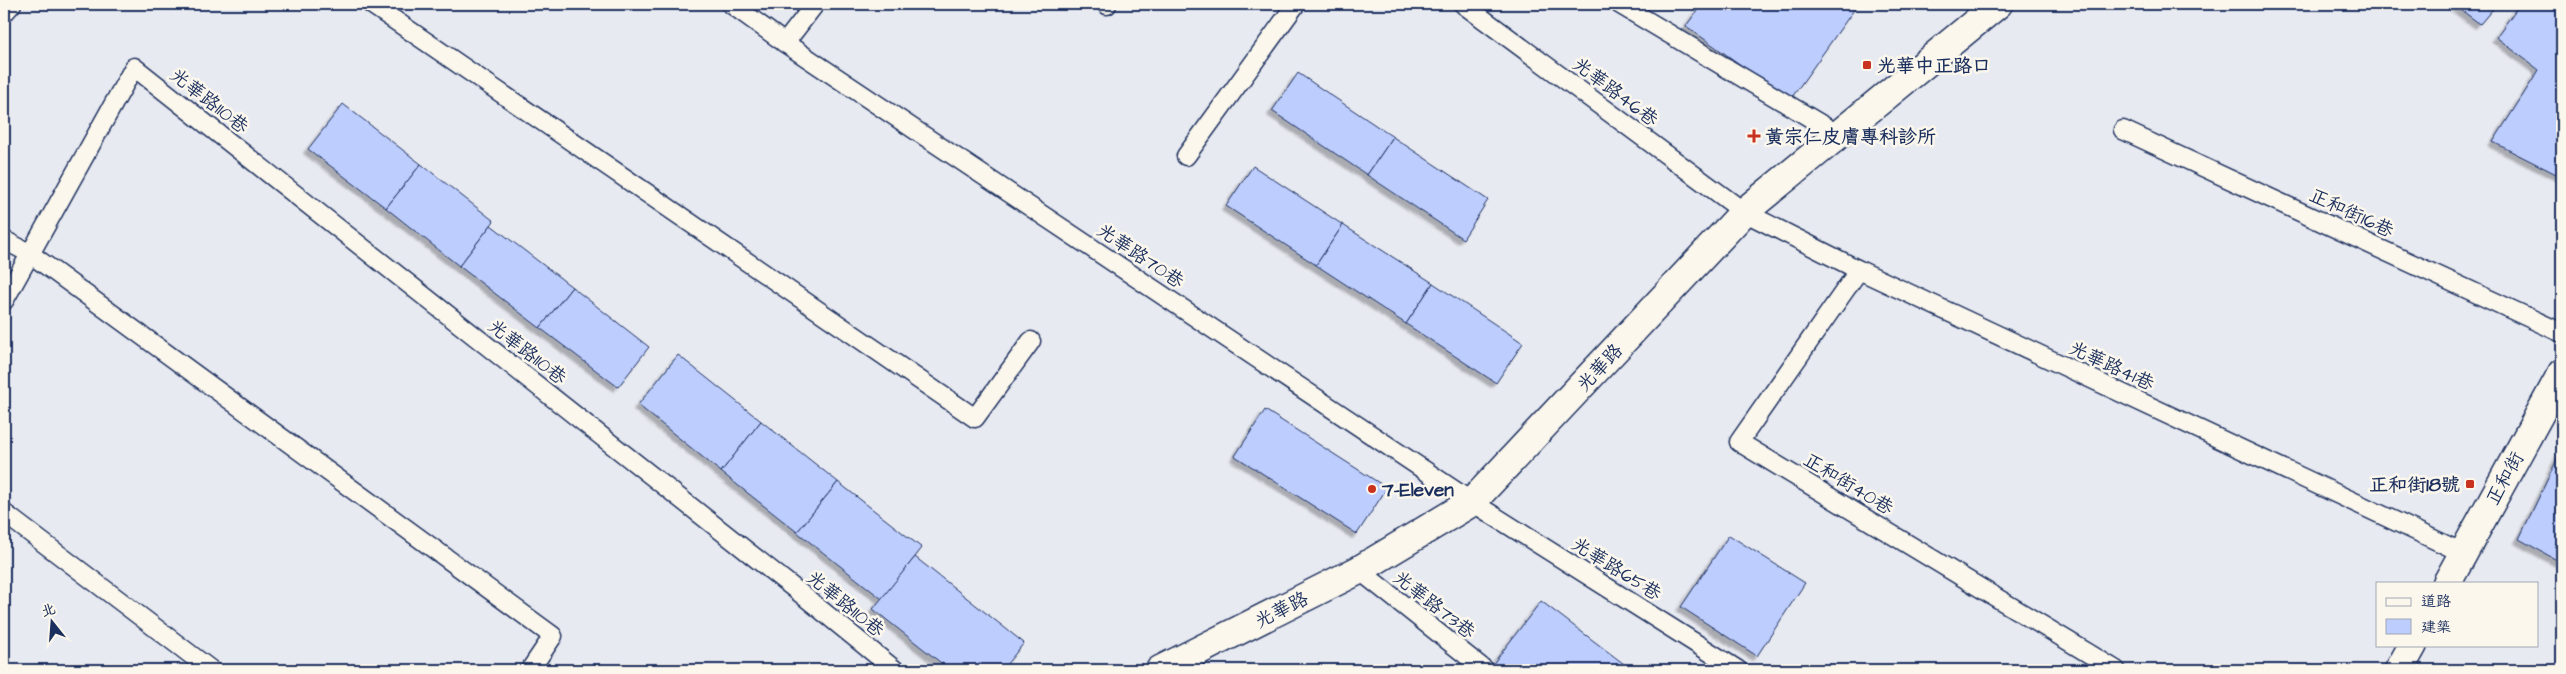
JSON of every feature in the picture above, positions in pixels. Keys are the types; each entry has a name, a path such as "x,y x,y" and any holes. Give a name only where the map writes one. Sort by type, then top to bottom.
{"street":[{"name":"光華路","path":"1160,670 1359,570 1472,502 1744,212 1998,4"},
{"name":"正和街","path":"2448,582 2562,373"},
{"path":"2399,670 2412,646"}],"lane":[{"path":"4,13 12,4"},
{"path":"371,4 976,418 1032,341"},
{"name":"光華路70巷","path":"732,4 785,43 1472,502"},
{"path":"785,43 815,4"},
{"path":"1186,156 1296,4"},
{"name":"光華路46巷","path":"1463,4 1744,212"},
{"path":"1618,4 1839,134"},
{"name":"光華路110巷","path":"29,253 134,67 806,597 894,670"},
{"name":"正和街16巷","path":"2123,130 2562,333"},
{"name":"光華路41巷","path":"1744,212 1859,270 2463,553"},
{"path":"4,240 29,253 553,636 530,670"},
{"path":"4,301 29,253"},
{"name":"正和街40巷","path":"1859,270 1739,442 2116,670"},
{"name":"光華路65巷","path":"1472,502 1738,670"},
{"path":"4,513 211,670"},
{"name":"光華路73巷","path":"1359,570 1485,670"}],"building":[{"path":"1702,4 1858,4 1790,100 1686,26"},
{"path":"2453,4 2497,4 2480,24"},
{"path":"2520,4 2562,4 2562,177 2493,142 2539,70 2496,37"},
{"path":"1298,73 1393,137 1367,175 1272,111"},
{"path":"343,104 421,164 386,208 308,149"},
{"path":"1393,137 1488,200 1463,239 1367,175"},
{"path":"421,164 494,221 459,266 386,208"},
{"path":"1253,166 1343,225 1316,265 1226,206"},
{"path":"491,225 572,287 540,328 459,266"},
{"path":"1343,225 1433,283 1406,324 1316,265"},
{"path":"1433,283 1523,343 1496,383 1406,324"},
{"path":"572,287 649,347 618,387 540,328"},
{"path":"678,355 761,421 721,472 638,405"},
{"path":"1265,410 1387,488 1357,534 1235,456"},
{"path":"761,421 838,482 797,532 721,472"},
{"path":"2562,449 2562,563 2519,539"},
{"path":"838,482 922,548 882,599 797,532"},
{"path":"1729,535 1805,583 1757,656 1681,607"},
{"path":"915,557 1024,643 1002,670 950,670 873,609"},
{"path":"1541,601 1632,670 1499,670 1492,665"}],"place":[{"name":"光華中正路口","path":"1867,65"},
{"name":"黃宗仁皮膚專科診所","path":"1754,136"},
{"name":"正和街18號","path":"2470,484"},
{"name":"7-Eleven","path":"1372,489"}]}
